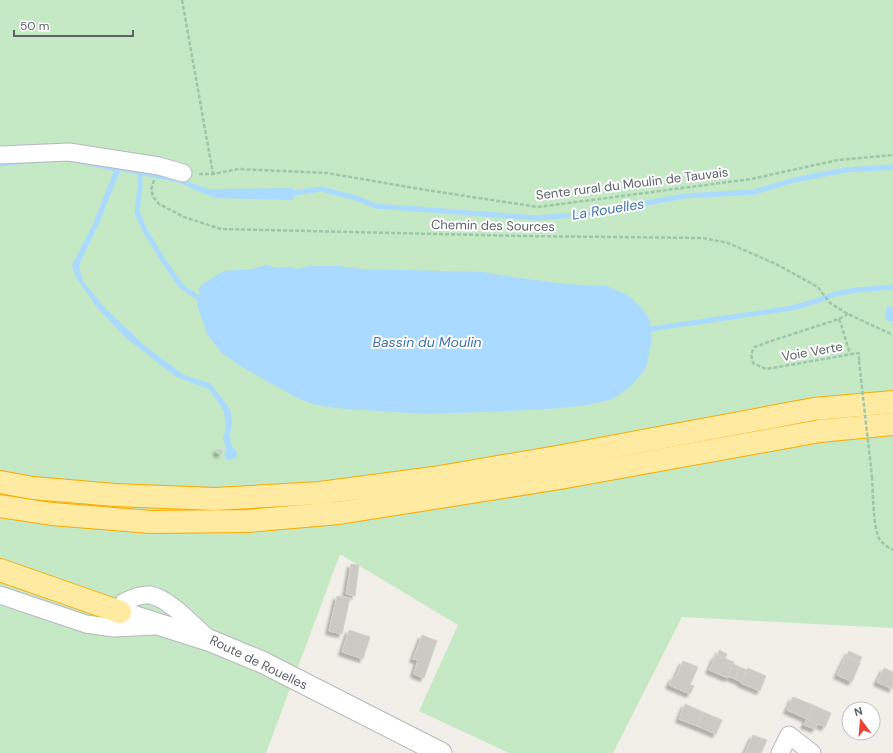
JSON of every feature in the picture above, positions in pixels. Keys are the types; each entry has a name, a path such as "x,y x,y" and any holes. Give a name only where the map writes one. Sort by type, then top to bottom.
{"highway":[{"path":"0,482 33,488 131,496 215,499 320,493 434,478 542,460 814,409 893,402"},
{"path":"0,506 52,514 151,522 247,521 339,513 560,478 820,431 893,424"},
{"path":"0,570 117,620"}],"street":[{"path":"0,155 69,152 159,166 183,173"},
{"path":"0,595 86,624 117,620 162,625 211,641"},
{"name":"Route de Rouelles","path":"117,620 124,602 138,596 150,595 162,599 211,641 262,662 442,753"},
{"path":"780,753 789,735 812,753"}],"path":[{"path":"182,0 212,174"},
{"name":"Sente rural du Moulin de Tauvais","path":"183,173 212,174 238,169 327,173 538,207 751,179 838,160 893,155"},
{"name":"Chemin des Sources","path":"150,190 159,204 184,217 221,229 523,236 703,238 728,243 776,264 818,286 830,303 848,314 893,336"},
{"name":"Voie Verte","path":"848,314 839,319 755,347 751,354 753,363 766,369 858,353 872,477 875,525 880,540 893,550"},
{"path":"839,319 842,324 850,354"}],"green space":[{"path":"0,0 893,0 893,628 682,617 613,753 509,753 419,711 458,625 340,554 266,753 0,753"}],"water":[{"path":"61,154 161,172 208,189 293,188 294,200 215,198 177,182 120,171 99,223 79,265 83,281 104,307 145,346 184,375 210,383 230,409 232,426 230,437 232,447 237,452 236,458 230,460 226,459 224,455 226,450 223,437 226,430 224,411 209,389 176,377 125,337 95,305 76,277 72,265 92,226 114,171 72,162 0,166 0,158"},
{"name":"Bassin du Moulin","path":"267,265 277,268 288,267 299,269 309,266 338,266 362,269 483,272 566,284 606,286 628,295 642,308 650,321 652,339 646,368 630,387 613,399 588,405 548,409 426,414 346,409 313,404 293,396 240,366 221,352 207,334 197,305 200,293 198,289 204,283 224,271 247,270"},
{"path":"887,306 893,307 893,323 885,319"}],"building":[{"path":"217,449 222,450 222,454 217,453"},
{"path":"351,564 359,565 355,596 346,594"},
{"path":"337,596 350,598 342,634 329,631"},
{"path":"349,630 370,637 363,659 342,652"},
{"path":"422,635 437,641 424,678 414,674 418,660 413,659"},
{"path":"719,650 727,654 725,659 718,655"},
{"path":"849,651 862,657 859,663 846,657"},
{"path":"716,655 734,662 728,678 709,670"},
{"path":"846,656 860,663 852,682 837,675"},
{"path":"683,661 698,667 690,685 694,686 690,694 669,685 673,677 675,678"},
{"path":"733,664 740,667 735,679 728,676"},
{"path":"740,667 747,670 742,682 735,679"},
{"path":"748,668 766,676 760,691 741,683"},
{"path":"884,668 893,672 893,689 877,682"},
{"path":"793,697 813,705 807,719 787,710"},
{"path":"685,704 703,712 697,726 679,719"},
{"path":"813,705 831,713 825,727 807,719"},
{"path":"703,712 722,720 716,734 697,726"},
{"path":"807,719 818,724 815,729 804,725"},
{"path":"753,735 767,740 761,753 745,753"}],"waterway":[{"name":"La Rouelles","path":"286,194 322,189 359,199 376,206 537,218 587,214 684,196 755,192 794,180 846,170 893,167"},
{"path":"140,173 137,212 144,229 182,287 199,298"},
{"path":"651,329 792,308 835,294 856,290 893,287"}]}
